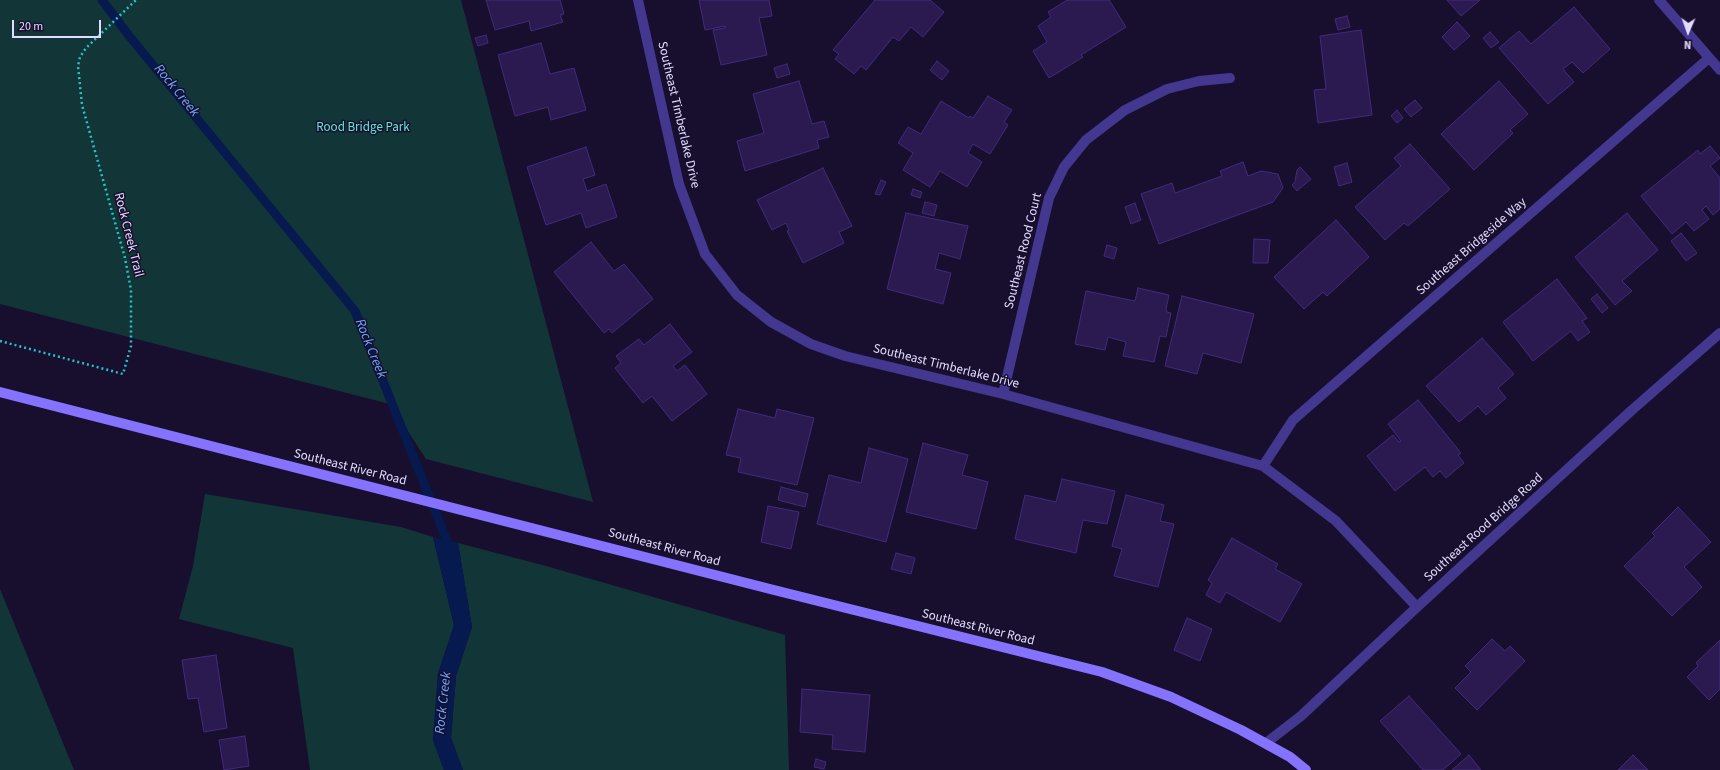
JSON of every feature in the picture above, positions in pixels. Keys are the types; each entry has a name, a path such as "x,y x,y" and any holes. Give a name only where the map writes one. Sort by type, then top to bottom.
{"main road":[{"name":"Southeast River Road","path":"0,392 552,532 770,590 1102,672 1172,697 1266,743 1290,757 1306,770"}],"street":[{"name":"Southeast Timberlake Drive","path":"638,0 679,184 705,254 737,295 771,322 811,344 845,356 1003,394 1263,466 1336,521 1417,607"},
{"path":"1659,0 1720,70"},
{"name":"Southeast Bridgeside Way","path":"1263,466 1293,420 1709,58"},
{"name":"Southeast Rood Court","path":"1003,394 1049,198 1064,167 1086,140 1125,110 1167,89 1199,81 1230,78"},
{"name":"Southeast Rood Bridge Road","path":"1266,743 1301,716 1417,607 1632,410 1720,333"}],"path":[{"name":"Rock Creek Trail","path":"0,341 123,374 128,361 131,346 131,290 125,258 82,105 78,66 80,57 86,48 136,0"}],"green space":[{"name":"Rood Bridge Park","path":"0,0 461,0 593,502 426,459 390,404 0,304"},
{"path":"205,494 401,527 433,537 454,625 438,673 433,740 444,770 310,770 293,648 179,619 193,566"},
{"path":"458,543 546,566 785,635 789,770 463,770 451,738 456,676 472,627"},
{"path":"0,589 74,770 0,770"}],"water":[{"path":"433,537 458,543 472,627 456,676 451,738 463,770 444,770 433,740 438,673 454,625"}],"building":[{"path":"486,0 560,0 564,14 560,15 563,22 531,31 529,21 495,30"},
{"path":"699,0 769,0 772,16 759,18 767,55 721,65 713,30 725,28 725,26 705,30"},
{"path":"875,0 930,0 944,12 923,37 911,27 899,41 893,37 866,70 861,66 854,74 835,59 839,54 833,50"},
{"path":"1067,0 1109,0 1126,27 1081,55 1083,57 1049,78 1033,51 1047,42 1038,26 1051,17 1048,12"},
{"path":"1447,0 1480,0 1461,16"},
{"path":"1574,7 1610,49 1583,73 1572,62 1563,69 1574,82 1548,104 1499,48 1519,31 1531,44"},
{"path":"1347,16 1350,27 1338,30 1335,19"},
{"path":"1457,22 1470,36 1454,50 1442,37"},
{"path":"1361,30 1372,115 1318,123 1314,90 1326,89 1320,36"},
{"path":"1490,32 1499,42 1491,48 1483,38"},
{"path":"486,35 488,43 478,46 475,38"},
{"path":"541,43 550,74 574,68 586,110 551,120 548,107 515,116 498,55"},
{"path":"937,61 949,71 942,80 930,70"},
{"path":"787,64 790,74 777,78 774,68"},
{"path":"799,81 812,124 824,121 829,137 817,140 819,148 745,171 737,141 764,133 753,94"},
{"path":"1499,81 1528,114 1510,130 1513,133 1474,170 1441,134"},
{"path":"988,96 1012,110 1004,122 1008,125 990,154 973,144 968,153 982,162 967,187 940,171 930,187 903,170 913,153 898,143 908,127 921,134 941,101 969,118 970,116 973,118"},
{"path":"1415,100 1422,108 1411,117 1404,109"},
{"path":"1397,110 1403,118 1397,123 1391,116"},
{"path":"1410,144 1450,189 1408,226 1404,223 1385,240 1355,207 1401,166 1394,158"},
{"path":"1710,146 1720,158 1710,166 1720,178 1720,209 1713,215 1706,206 1702,210 1709,219 1694,231 1686,222 1672,234 1641,196 1698,150 1700,154"},
{"path":"586,147 595,175 583,179 587,191 606,184 617,217 586,228 581,213 546,225 527,167"},
{"path":"1243,162 1248,176 1261,171 1278,174 1283,188 1273,202 1159,244 1141,194 1172,183 1175,193 1222,176 1220,171"},
{"path":"1347,163 1352,182 1339,186 1334,167"},
{"path":"1300,167 1311,179 1297,191 1292,185 1295,182 1297,170"},
{"path":"823,168 852,226 839,232 844,243 803,263 787,231 789,230 786,223 772,230 757,200"},
{"path":"881,180 886,182 880,195 875,194"},
{"path":"913,189 922,192 920,198 911,195"},
{"path":"925,202 937,205 934,216 922,213"},
{"path":"1135,203 1141,220 1131,224 1125,207"},
{"path":"906,213 968,226 960,259 939,253 935,269 951,273 943,304 887,289"},
{"path":"1627,213 1658,250 1622,281 1632,291 1615,305 1575,257"},
{"path":"1336,220 1369,257 1327,296 1323,292 1304,309 1274,277"},
{"path":"1681,233 1697,253 1686,261 1671,241"},
{"path":"1254,239 1270,240 1268,263 1253,263"},
{"path":"591,242 614,271 624,264 653,299 612,333 609,329 604,333 554,272"},
{"path":"1107,245 1117,248 1114,259 1104,256"},
{"path":"1557,279 1587,318 1582,321 1590,332 1578,341 1571,331 1533,361 1503,322"},
{"path":"1138,288 1169,295 1166,309 1167,312 1171,313 1166,337 1160,336 1154,362 1123,356 1126,342 1108,337 1105,350 1075,344 1086,291 1135,301"},
{"path":"1597,294 1608,308 1602,313 1591,299"},
{"path":"1182,296 1254,314 1241,363 1203,353 1197,374 1165,366"},
{"path":"670,324 692,352 673,366 677,371 685,365 707,394 672,421 652,396 643,403 615,368 621,363 616,356 639,339 644,345"},
{"path":"1482,338 1514,374 1498,388 1506,398 1486,415 1478,406 1459,422 1426,386"},
{"path":"1418,400 1461,453 1458,455 1464,463 1446,478 1440,471 1433,477 1425,467 1395,491 1367,456 1393,435 1399,442 1401,441 1388,424"},
{"path":"738,409 775,418 777,409 814,418 797,485 738,472 741,458 726,455"},
{"path":"923,443 968,455 962,475 988,482 976,529 906,512"},
{"path":"869,448 908,459 886,542 817,524 829,475 861,483"},
{"path":"1062,479 1115,491 1107,524 1083,520 1076,553 1015,539 1025,495 1056,502"},
{"path":"781,487 808,494 805,507 778,500"},
{"path":"1126,495 1164,505 1160,521 1174,524 1158,587 1114,576 1122,549 1112,546"},
{"path":"768,506 799,512 791,549 761,542"},
{"path":"1678,507 1711,542 1684,567 1702,587 1672,616 1624,566 1655,536 1652,533"},
{"path":"1232,538 1278,564 1275,569 1302,584 1280,622 1226,592 1220,603 1206,595 1212,583 1208,580"},
{"path":"896,553 915,558 911,574 891,569"},
{"path":"1187,618 1212,629 1200,661 1174,650"},
{"path":"1492,639 1505,651 1510,646 1525,661 1477,710 1455,688 1471,672 1465,666"},
{"path":"1720,640 1720,689 1709,700 1687,677 1698,666 1696,663"},
{"path":"216,655 227,728 204,732 198,698 188,699 182,660"},
{"path":"802,689 870,695 865,752 832,749 833,735 800,732"},
{"path":"1409,696 1461,754 1443,770 1423,770 1380,721"},
{"path":"245,736 249,766 224,770 219,740"},
{"path":"1469,755 1481,770 1452,770"},
{"path":"1633,755 1648,770 1618,770"},
{"path":"816,759 826,762 824,769 814,767"}],"waterway":[{"name":"Rock Creek","path":"102,0 130,37 355,311 447,541 449,552"}]}
